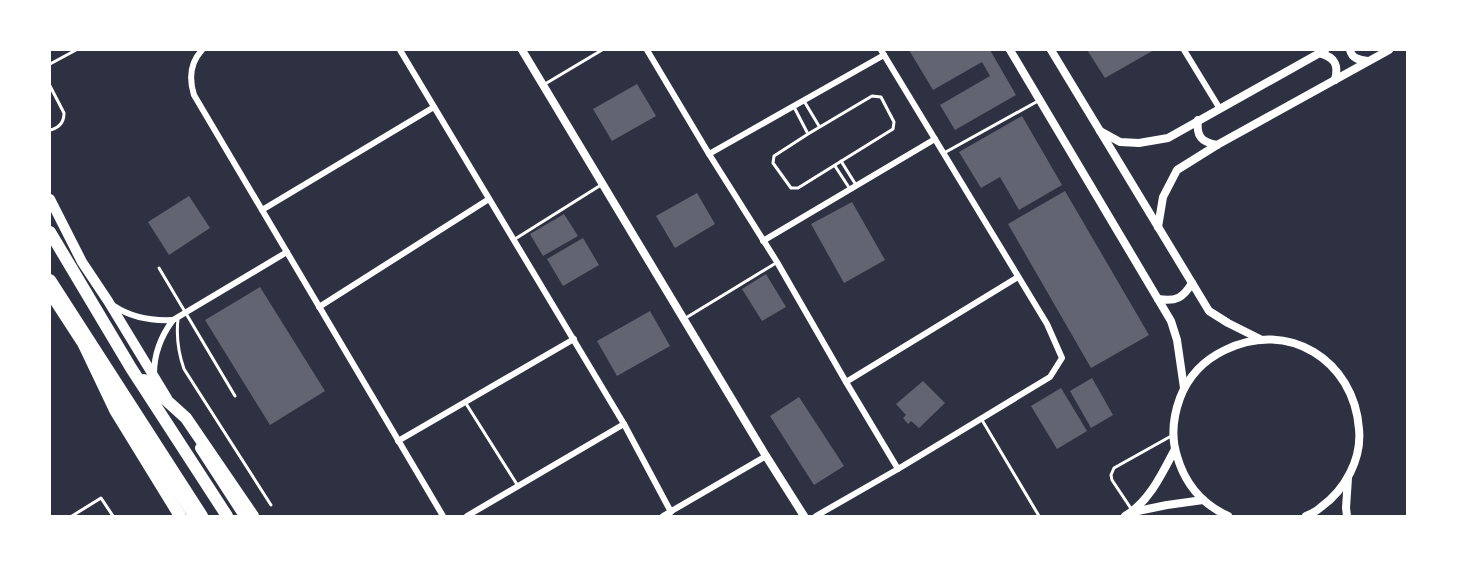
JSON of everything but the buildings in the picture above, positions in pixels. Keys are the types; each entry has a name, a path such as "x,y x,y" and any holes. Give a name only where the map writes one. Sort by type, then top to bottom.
{"highway":[{"path":"50,232 131,368 227,516"},
{"path":"50,280 202,516"},
{"path":"66,305 115,410 180,516"},
{"path":"131,368 186,418 254,516"}],"main road":[{"path":"50,199 82,262 244,516"},
{"path":"50,294 193,516"}],"street":[{"path":"202,50 194,61 192,69 194,95 443,516"},
{"path":"400,50 624,424 671,512"},
{"path":"522,50 765,456 804,516"},
{"path":"647,50 777,262 898,469"},
{"path":"1010,50 1171,321 1177,340 1184,388"},
{"path":"1051,50 1209,312 1260,339"},
{"path":"1184,50 1220,109"},
{"path":"1350,50 1358,60 1369,61"},
{"path":"1158,227 1163,196 1177,170 1217,145 1389,50"},
{"path":"1100,131 1120,142 1139,143 1168,138 1322,51 1335,62 1337,71 1335,80"},
{"path":"709,154 804,101 882,52 1047,324 1062,358 1050,377 816,516"},
{"path":"262,210 434,107"},
{"path":"1198,120 1197,129 1201,138 1217,145"},
{"path":"763,241 935,139"},
{"path":"319,307 489,199"},
{"path":"154,378 158,347 162,337 176,319 287,252"},
{"path":"846,382 1018,277"},
{"path":"1158,300 1176,299 1185,294 1192,283"},
{"path":"108,301 117,308 139,318 176,319"},
{"path":"398,441 574,339"},
{"path":"1228,516 1216,511 1203,500 1190,485 1180,468 1173,434 1176,410 1184,388 1198,369 1216,354 1237,344 1260,339 1282,340 1304,347 1323,358 1339,374 1351,392 1358,414 1360,436 1356,458 1348,478 1321,508 1306,516"},
{"path":"467,516 624,424"},
{"path":"1129,514 1154,487 1175,449"},
{"path":"663,516 765,456"},
{"path":"1347,516 1348,478"},
{"path":"1129,514 1203,500"}],"lane":[{"path":"50,64 76,50"},
{"path":"543,85 602,50"},
{"path":"50,86 64,112 59,126 50,130"},
{"path":"872,96 881,97 894,122 893,129 835,166 798,188 790,188 773,163 774,156 808,134 872,96"},
{"path":"944,153 1040,100"},
{"path":"804,101 819,126"},
{"path":"793,106 808,134"},
{"path":"841,161 857,185"},
{"path":"835,166 850,189"},
{"path":"513,240 603,185"},
{"path":"683,319 777,262"},
{"path":"159,268 235,396"},
{"path":"176,319 178,349 184,369 271,505"},
{"path":"465,402 518,486"},
{"path":"981,419 1039,516"},
{"path":"1129,514 1112,480 1112,471 1173,434"},
{"path":"72,516 101,498 113,516"}]}
